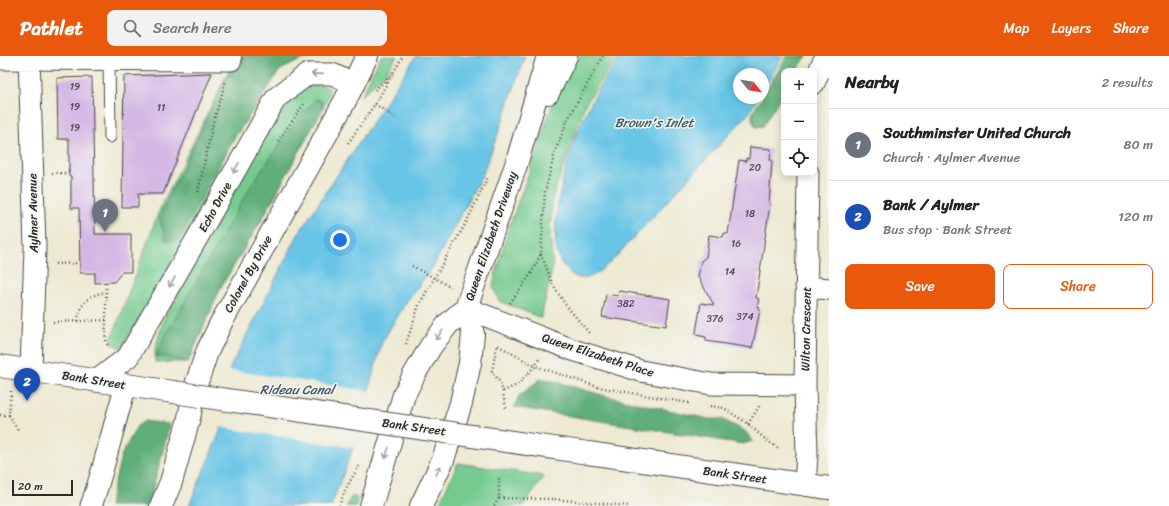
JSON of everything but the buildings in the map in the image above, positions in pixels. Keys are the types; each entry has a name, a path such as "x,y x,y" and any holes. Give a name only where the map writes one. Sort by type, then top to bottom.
{"main road":[{"name":"Colonel By Drive","path":"161,506 173,474 188,422 196,385 210,346 239,289 345,101 367,56"},
{"name":"Queen Elizabeth Driveway","path":"371,506 404,395 431,346 448,324 466,308 516,165 548,56"},
{"name":"Queen Elizabeth Driveway","path":"516,165 566,56"},
{"name":"Queen Elizabeth Driveway","path":"421,506 443,460 461,403 470,363 473,334 466,308"},
{"name":"Bank Street","path":"0,366 126,386 829,488"}],"street":[{"path":"0,59 29,57 231,60"},
{"name":"Aylmer Avenue","path":"29,57 35,247 31,370"},
{"path":"817,76 823,62 829,58"},
{"name":"Echo Drive","path":"96,381 128,357 276,98 308,74 332,74 354,84"},
{"name":"Wilton Crescent","path":"805,485 807,455 805,385 808,176"},
{"path":"806,287 829,289"},
{"name":"Queen Elizabeth Place","path":"466,308 573,350 641,371 711,384 805,385"},
{"path":"91,506 126,386"}],"lane":[{"path":"109,59 110,137"}],"path":[{"path":"347,144 375,104 403,56"},
{"path":"507,306 531,274 541,254 545,192 555,152 569,116 603,56"},
{"path":"197,193 213,123 231,60"},
{"path":"375,104 395,118"},
{"path":"62,172 68,173 69,170"},
{"path":"404,349 419,305 467,221 490,172"},
{"path":"541,254 553,285 565,304 592,337 605,360"},
{"path":"48,264 78,263"},
{"path":"412,266 434,277"},
{"path":"106,288 107,344 111,349"},
{"path":"78,321 78,314 88,299 98,292 106,293"},
{"path":"48,322 106,320"},
{"path":"503,391 517,385 535,366 550,341"},
{"path":"506,408 501,384 492,371 497,345 535,366 598,386 693,404"},
{"path":"11,392 9,415 19,432"},
{"path":"748,424 762,403"},
{"path":"708,406 724,408 748,424 779,449"},
{"path":"0,415 9,415"},
{"path":"339,506 345,490 362,462"},
{"path":"494,506 498,498 499,478"},
{"path":"498,498 553,499 629,506"}],"green space":[{"path":"236,56 325,56 288,62 266,79 242,120 187,236 122,347 119,347 110,343 159,211"},
{"path":"237,56 309,56 280,70 219,161 179,240 166,241 159,217"},
{"path":"381,56 397,56 385,74 361,96"},
{"path":"576,56 617,56 585,105 552,199 550,235 553,267 541,318 499,301 493,286 510,224 551,108 567,70"},
{"path":"787,56 807,56 798,68 781,68 781,96 763,126 756,127 753,123 752,115 758,104 769,104 769,86"},
{"path":"323,86 329,88 328,97 261,221 222,285 188,362 155,362 155,350 164,318 206,244 260,135 274,111 307,87"},
{"path":"316,99 322,102 323,108 261,221 222,285 188,362 156,356 165,336 252,184 299,117"},
{"path":"540,379 546,379 606,396 709,419 722,419 745,431 753,441 743,444 514,407 519,396"},
{"path":"145,421 169,424 150,500 147,506 109,506 121,456 137,426"},
{"path":"458,463 544,476 523,506 438,506"},
{"path":"352,496 357,498 356,506 346,506"}],"water":[{"name":"Rideau Canal","path":"416,56 525,56 483,173 432,268 407,301 382,342 351,454 331,506 189,506 221,429 230,368 299,233"},
{"name":"Brown's Inlet","path":"620,56 783,56 769,80 769,68 733,68 733,104 754,104 749,113 612,261 592,276 581,278 569,272 558,256 555,233 556,219 564,173 577,133 596,93"}],"pier":[{"path":"227,370 370,391 355,448 219,427"}],"place":[{"name":"Southminster United Church","path":"105,232"},
{"name":"Bank / Aylmer","path":"27,401"}]}
